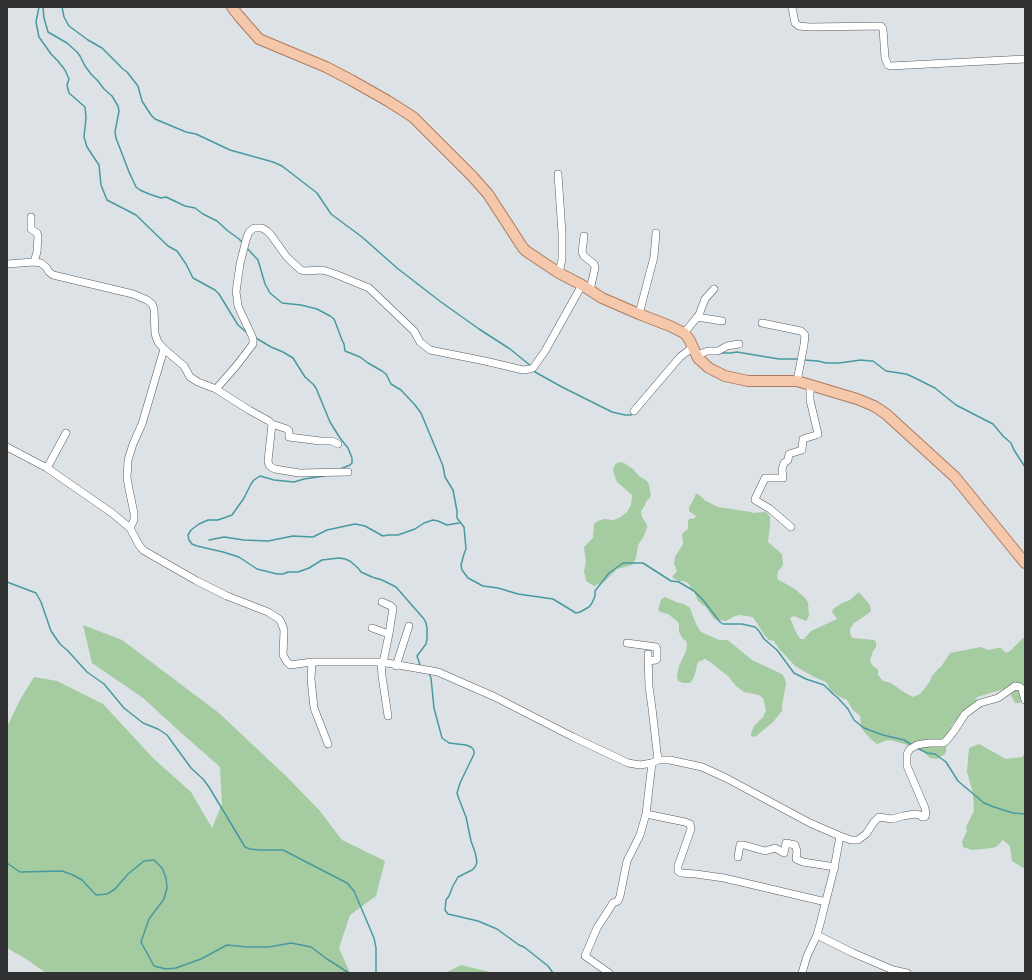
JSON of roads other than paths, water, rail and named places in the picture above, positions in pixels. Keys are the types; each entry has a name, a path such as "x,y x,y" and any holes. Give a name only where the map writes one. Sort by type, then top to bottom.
{"main road":[{"path":"232,7 259,39 326,67 388,101 413,118 472,176 488,194 523,248 559,273 602,298 684,333 701,361 709,368 725,376 748,380 797,381 868,403 886,414 955,478 1025,563"}],"street":[{"path":"792,7 795,23 799,26 881,26 883,29 885,58 888,65 891,66 1025,59"},
{"path":"558,174 562,223 562,259 559,273"},
{"path":"31,216 31,229 37,233 38,236 37,252 34,262"},
{"path":"216,389 253,344 252,336 238,306 236,292 240,264 246,240 249,232 254,228 262,228 268,231 286,256 301,270 323,270 369,288 414,331 420,342 430,350 523,370 534,368 586,288 595,268 594,264 584,256 582,252 584,236"},
{"path":"639,314 654,257 656,233"},
{"path":"7,264 34,262 44,264 53,275 133,294 147,300 152,304 154,309 156,339 164,349 184,366 190,377 216,389 249,410 270,421 272,424 288,429 289,437 332,441 338,444"},
{"path":"684,333 697,317 705,300 714,289"},
{"path":"697,317 722,321"},
{"path":"762,323 801,331 804,335 804,345 797,381"},
{"path":"634,411 680,356 695,351 718,351 727,346 739,344"},
{"path":"130,528 134,520 134,513 127,478 128,460 142,424 164,349"},
{"path":"791,527 770,509 755,499 765,478 783,478 782,470 784,463 788,460 790,454 802,450 803,439 818,434 810,400 810,385"},
{"path":"272,424 268,461 271,467 299,473 348,472"},
{"path":"47,468 66,433"},
{"path":"7,447 47,468 112,513 130,528 143,550 197,581 227,596 268,612 279,619 284,630 283,649 285,660 290,664 312,662 382,663 438,672 508,703 573,737 628,763 640,765 670,760 702,767 726,778 810,823 851,840 858,840 866,834 879,817 892,819 915,814 924,817 926,814 925,808 907,766 907,754 910,749 922,744 943,743 954,732 968,711 980,703 998,698 1015,686 1022,689 1025,700"},
{"path":"382,602 393,608 382,663 382,676 388,716"},
{"path":"396,666 409,626"},
{"path":"372,628 389,634"},
{"path":"609,973 584,956 597,928 613,903 618,901 620,896 627,861 640,835 646,814 655,762 648,657 656,660 657,649 656,647 627,643"},
{"path":"312,662 311,679 314,708 328,744"},
{"path":"646,814 690,824 691,829 678,866 678,871 681,874 696,874 724,878 826,902"},
{"path":"802,973 807,956 817,935 835,867 840,836"},
{"path":"738,857 740,845 765,851 775,848 784,853 786,843 795,845 798,851 796,859 835,867"},
{"path":"817,935 846,950 893,970 907,973"}],"waterway":[{"path":"39,7 36,22 39,37 65,70 69,79 67,85 69,93 85,107 86,118 84,137 87,147 99,165 101,185 107,200 136,215 168,246 177,251 193,278 215,290 219,294 238,325 246,332"},
{"path":"43,7 48,32 67,43 77,52 91,74 112,96 118,106 119,111 115,132 116,138 136,187 149,194 161,198 166,197 185,206 195,208 217,221 242,242"},
{"path":"62,7 64,17 69,26 102,48 127,72 138,86 142,101 155,119 186,132 196,134 230,150 282,166 317,193 331,214 362,237 397,268 441,302 510,349 531,366"},
{"path":"246,247 258,260 265,284 270,293 282,303 301,305 317,309 334,319 344,344 345,351 360,357 386,374 391,384 401,390 421,413 443,466 445,477 453,490 457,518 464,527 466,549 461,565 462,570 468,578 483,586 498,588 518,594 553,599 576,613 589,607 595,596 595,591 609,573 623,563 643,563 671,581 679,582 694,591 723,624 742,624 755,627 764,639 777,650 794,673 824,685 848,709 854,720 864,728 883,735 904,740 912,745"},
{"path":"256,338 293,358 305,377 316,388 330,422 348,448 352,458 352,463 350,465 338,470"},
{"path":"720,353 737,352 779,359 798,359"},
{"path":"804,360 826,363 861,360 873,361 886,371 906,374 913,377 935,388 956,405 993,424 1011,443 1025,467"},
{"path":"533,370 562,387 612,412 625,415 631,415 634,413"},
{"path":"324,476 294,482 274,480 260,476 251,484 244,498 232,515 218,520 208,520 199,524 191,530 188,535 189,540 192,544 197,546 239,557 257,569 277,574 298,572 309,568 322,560 339,558 350,561 361,572 396,587 424,619 427,628 427,639 426,644 417,656 421,666"},
{"path":"209,540 224,537 268,541 293,536 313,537 327,530 355,524 365,526 383,536 398,535 433,520 447,525 459,523"},
{"path":"7,582 36,593 41,602 51,631 60,644 87,672 104,684 124,708 143,723 158,729 167,735 191,768 209,787 245,847 260,850 283,850 347,883 354,891 374,938 376,948 376,973"},
{"path":"429,673 431,678 434,708 442,738 449,743 471,747 474,751 457,793 466,817 477,862 472,870 458,877 446,900 445,910 448,914 478,921 497,929 524,947 548,966 553,973"},
{"path":"917,748 927,753 935,754 946,762 958,781 984,803 1013,813 1025,814"},
{"path":"7,863 20,872 62,871 82,880 96,895 107,894 115,889 128,874 144,861 154,860 162,868 166,878 167,888 164,899 149,919 141,942 154,966 166,969 176,968 201,959 227,945 269,947 291,943 311,947 349,973"}]}
